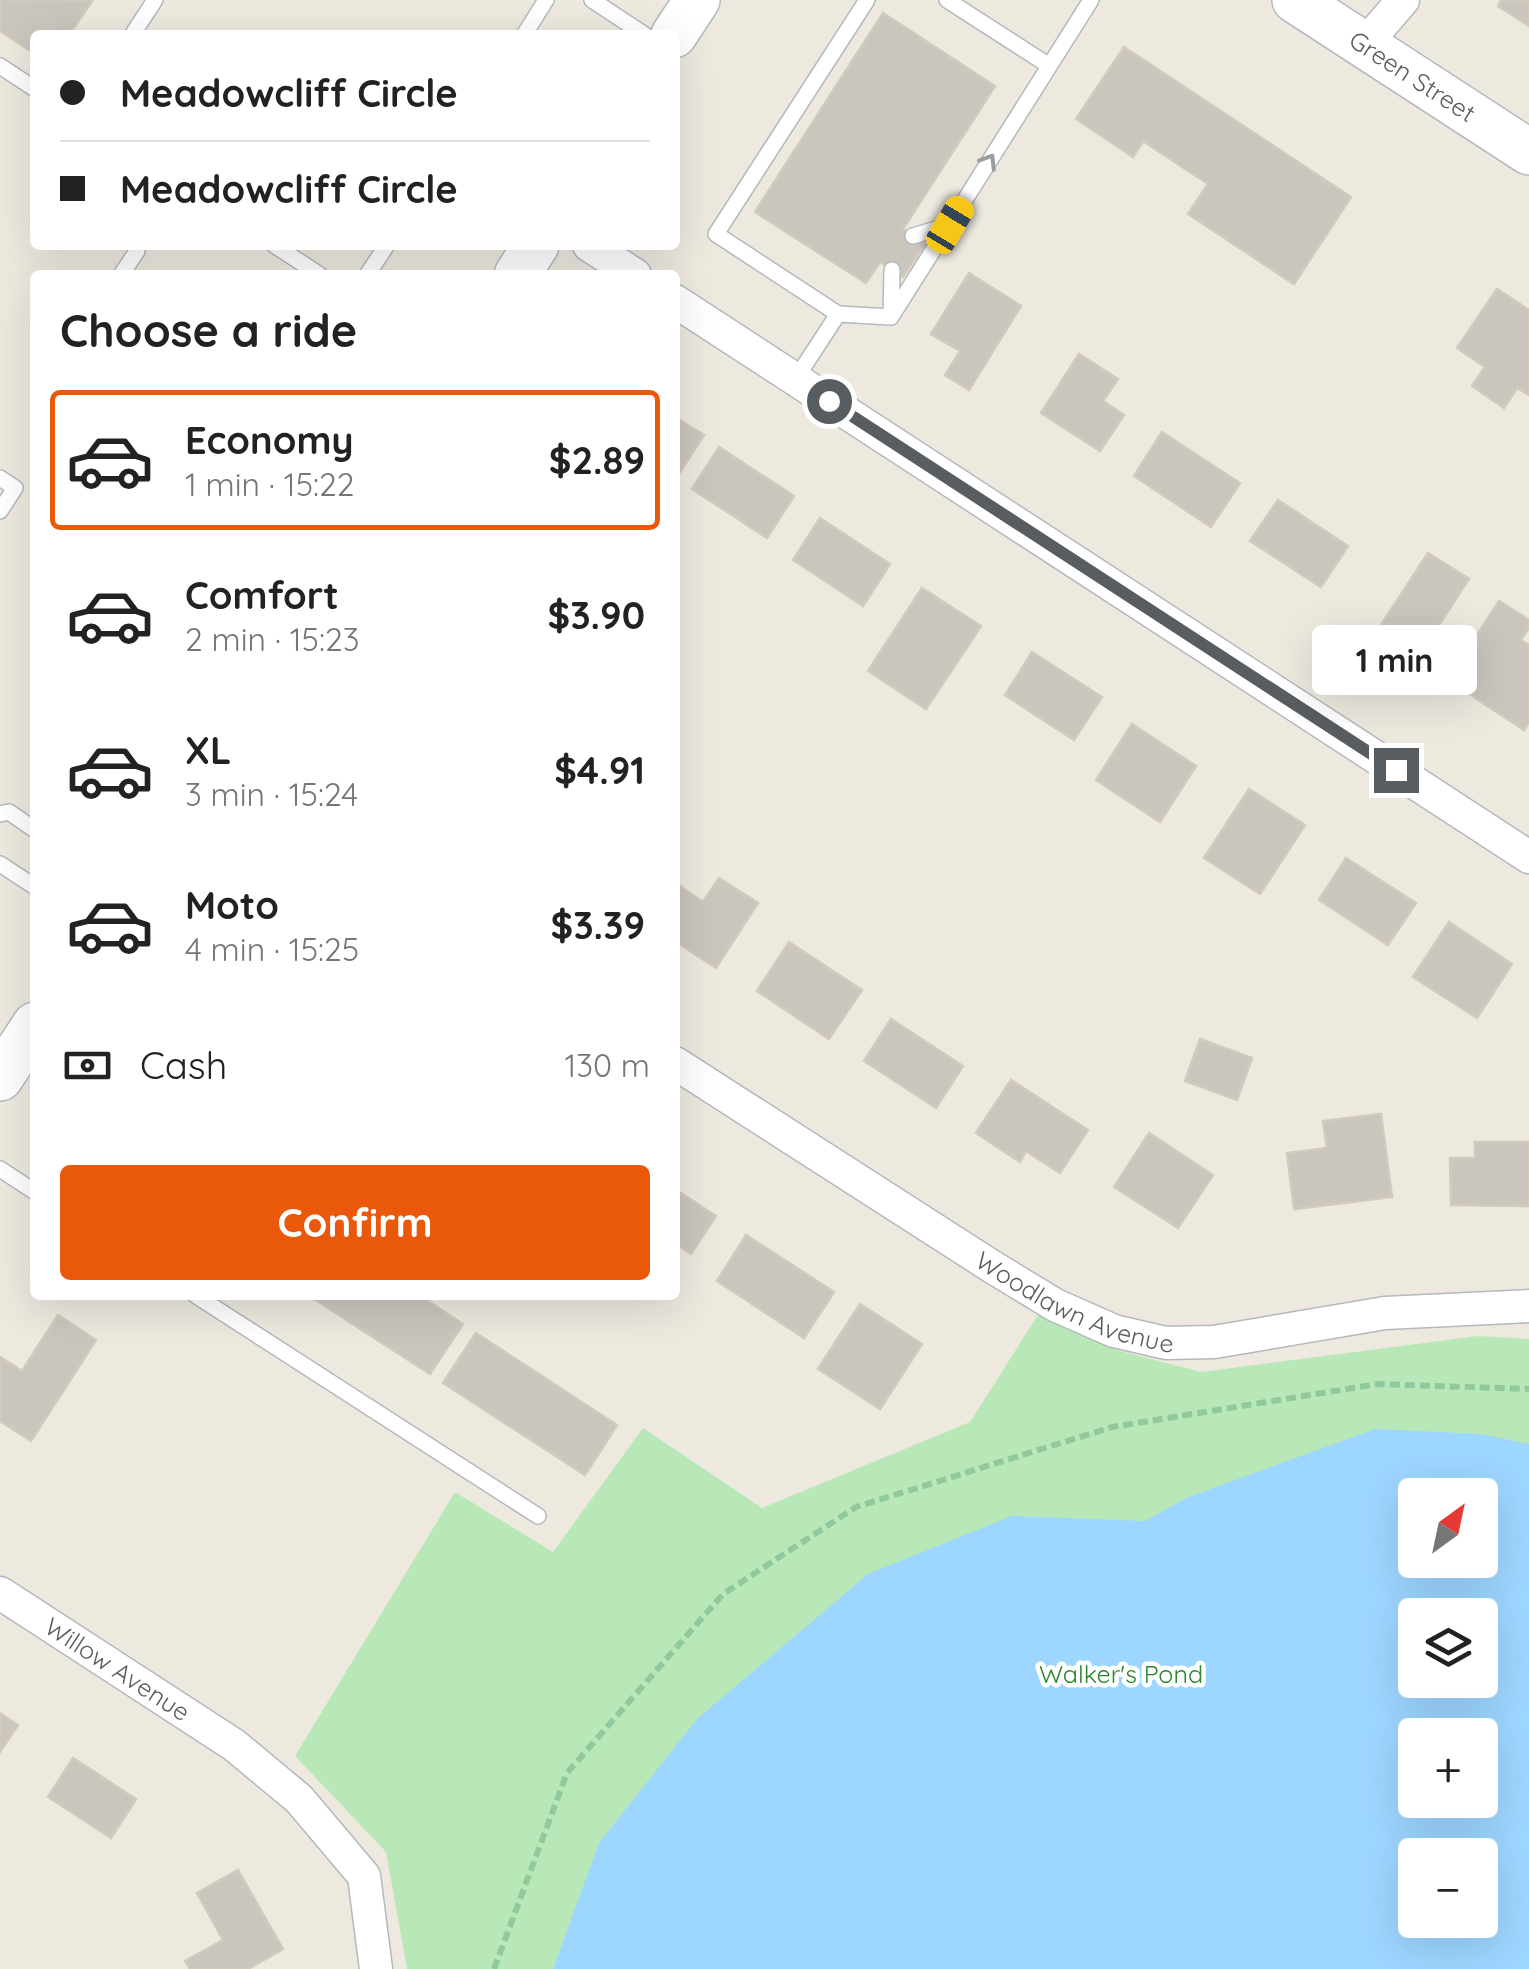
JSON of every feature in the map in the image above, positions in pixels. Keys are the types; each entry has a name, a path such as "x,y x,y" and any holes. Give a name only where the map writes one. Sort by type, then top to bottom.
{"street":[{"path":"677,30 697,0"},
{"name":"Green Street","path":"1295,0 1529,152"},
{"path":"1365,44 1403,0"},
{"path":"597,250 627,270"},
{"path":"680,304 1529,856"},
{"path":"0,1078 30,1032"},
{"name":"Woodlawn Avenue","path":"680,1065 1056,1306 1114,1331 1166,1343 1214,1342 1385,1313 1529,1306"},
{"name":"Willow Avenue","path":"0,1593 234,1745 299,1799 364,1876 376,1969"}],"lane":[{"path":"135,30 155,0"},
{"path":"527,30 546,0"},
{"path":"592,0 637,30"},
{"path":"867,0 716,234 838,314 890,317"},
{"path":"947,0 1048,65"},
{"path":"890,317 1091,0"},
{"path":"0,66 30,86"},
{"path":"913,236 950,225"},
{"path":"282,250 312,270"},
{"path":"125,270 137,251"},
{"path":"890,317 892,270"},
{"path":"795,380 838,314"},
{"path":"0,478 15,488 0,511"},
{"path":"0,814 9,812 30,827"},
{"path":"0,864 30,885"},
{"path":"0,1170 30,1189"},
{"path":"202,1300 538,1516"}],"path":[{"path":"494,1969 568,1773 723,1594 856,1507 1112,1427 1378,1384 1529,1389"}],"green space":[{"name":"Walker's Pond","path":"1038,1315 1120,1351 1201,1372 1478,1336 1529,1339 1529,1969 407,1969 386,1852 295,1756 455,1492 553,1552 643,1428 762,1508 970,1422"}],"water":[{"path":"1375,1429 1480,1434 1529,1444 1529,1969 553,1969 599,1843 697,1719 868,1574 1012,1516 1145,1521 1186,1498"}],"building":[{"path":"0,0 93,0 72,30 30,30 30,51 0,31"},
{"path":"1501,0 1529,0 1529,26 1498,6"},
{"path":"883,13 995,86 903,229 925,244 903,277 880,262 866,283 755,212"},
{"path":"1124,47 1351,197 1294,284 1188,214 1208,184 1143,141 1133,157 1076,119"},
{"path":"969,273 1021,306 969,390 945,375 960,351 931,334"},
{"path":"1497,289 1529,310 1529,395 1517,388 1504,408 1472,386 1485,367 1457,348"},
{"path":"1079,354 1118,379 1103,401 1124,415 1100,451 1041,413"},
{"path":"680,420 704,435 680,472"},
{"path":"1162,432 1240,483 1211,527 1134,476"},
{"path":"719,447 794,496 767,538 692,489"},
{"path":"1278,500 1348,546 1321,587 1250,541"},
{"path":"820,518 890,564 863,606 793,560"},
{"path":"1428,553 1469,579 1420,654 1379,628"},
{"path":"922,588 981,626 926,709 868,671"},
{"path":"1499,601 1529,620 1521,640 1529,645 1529,722 1524,730 1448,680"},
{"path":"1032,652 1102,697 1074,740 1005,695"},
{"path":"1132,724 1196,766 1160,822 1096,780"},
{"path":"1249,789 1305,825 1260,894 1204,858"},
{"path":"1346,858 1416,903 1388,945 1319,900"},
{"path":"719,878 758,903 716,968 680,944 680,886 703,902"},
{"path":"1449,922 1512,964 1477,1018 1413,977"},
{"path":"789,942 862,990 829,1039 757,991"},
{"path":"891,1019 963,1066 936,1108 864,1061"},
{"path":"1200,1039 1252,1058 1237,1100 1185,1081"},
{"path":"1011,1080 1088,1130 1060,1173 1026,1151 1020,1162 976,1133"},
{"path":"1381,1114 1392,1197 1294,1209 1287,1153 1327,1148 1323,1121"},
{"path":"1149,1133 1213,1175 1178,1228 1114,1187"},
{"path":"1475,1142 1529,1142 1529,1206 1451,1205 1450,1158 1475,1158"},
{"path":"680,1192 716,1216 691,1254 680,1246"},
{"path":"746,1235 834,1292 804,1338 717,1281"},
{"path":"316,1300 427,1300 463,1324 430,1374"},
{"path":"860,1304 922,1344 880,1409 818,1369"},
{"path":"58,1315 96,1340 31,1441 0,1421 0,1357 22,1371"},
{"path":"476,1333 617,1425 585,1475 443,1383"},
{"path":"0,1713 18,1725 0,1752"},
{"path":"73,1758 136,1799 111,1838 48,1797"},
{"path":"238,1870 283,1949 248,1969 190,1969 185,1961 223,1940 197,1893"}],"route":[{"path":"829,401 1396,770"}]}
